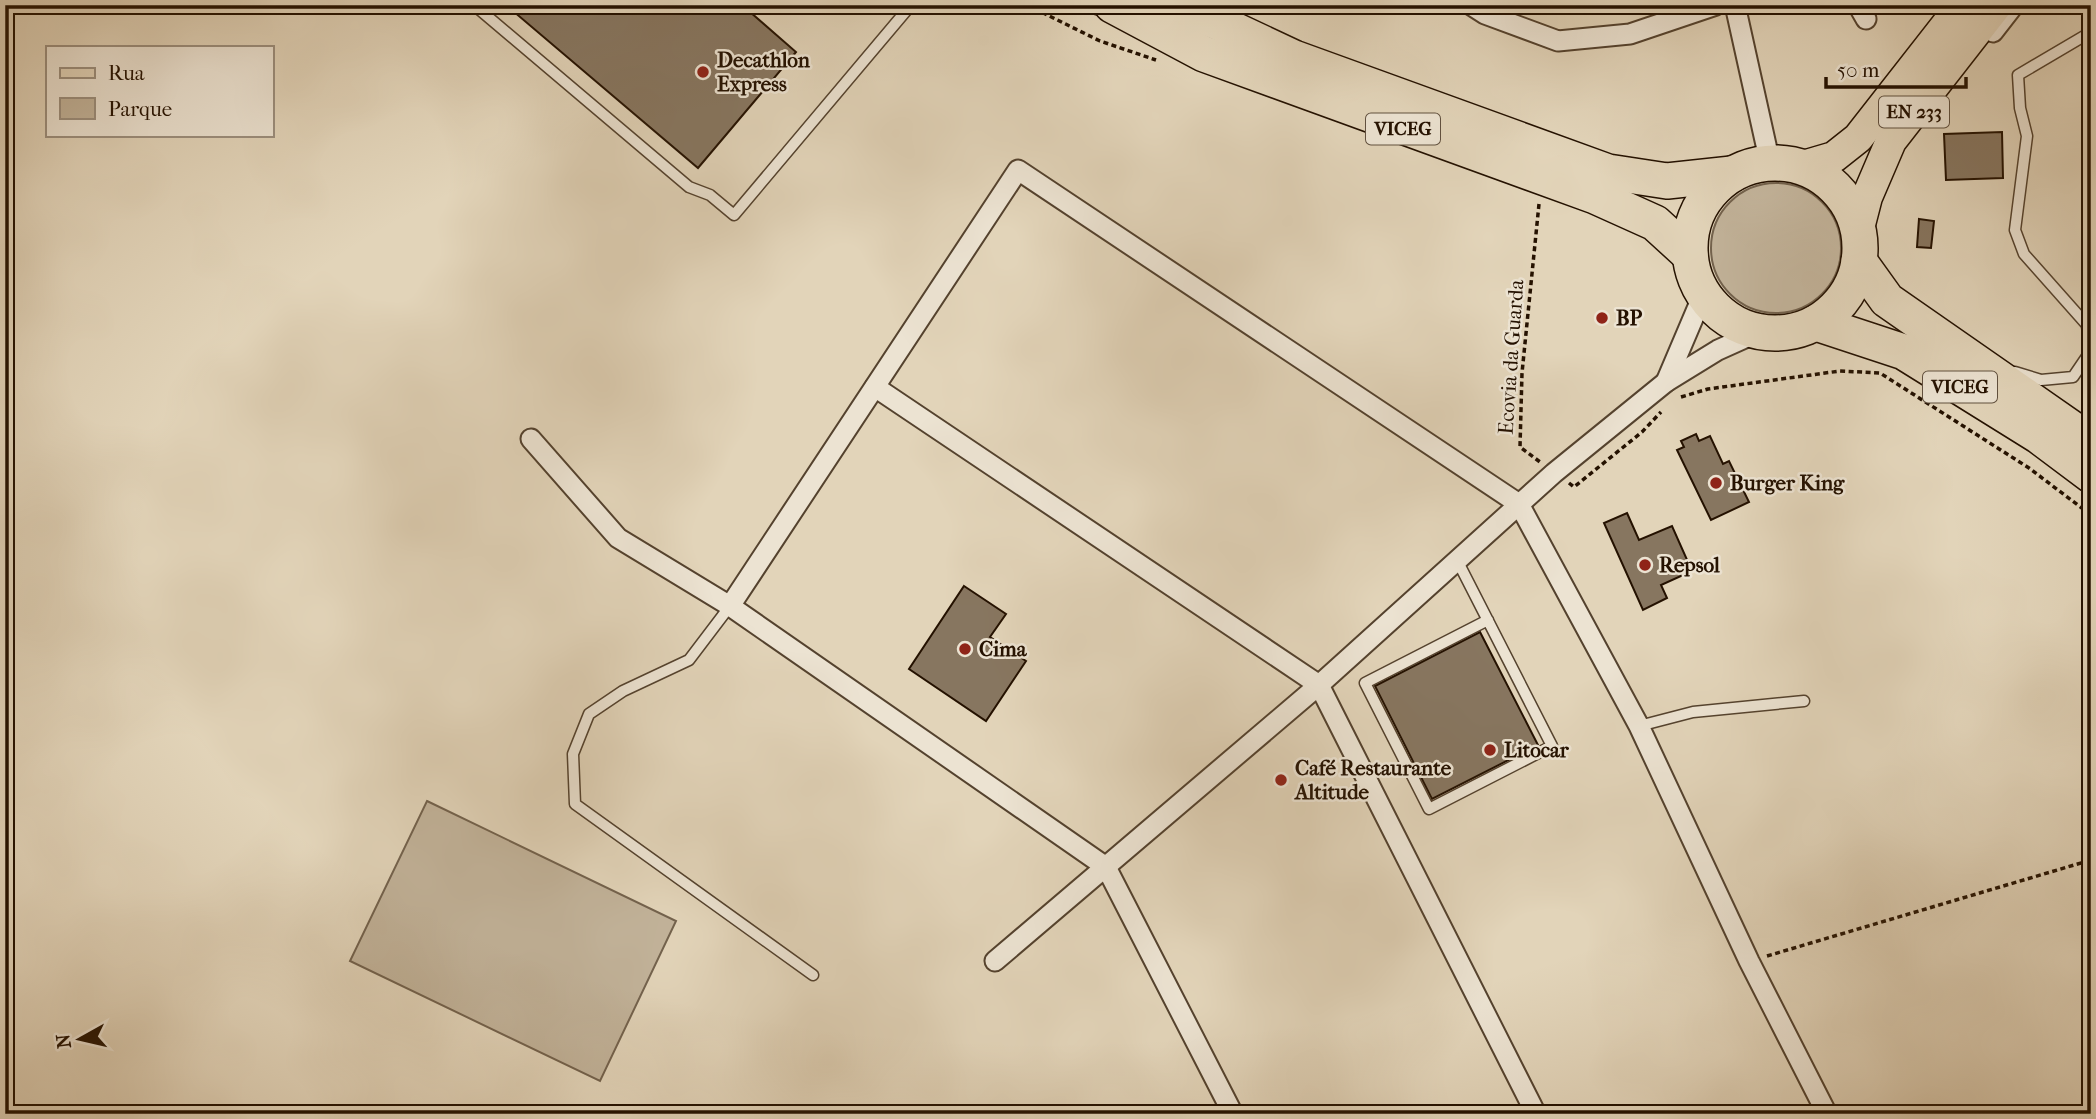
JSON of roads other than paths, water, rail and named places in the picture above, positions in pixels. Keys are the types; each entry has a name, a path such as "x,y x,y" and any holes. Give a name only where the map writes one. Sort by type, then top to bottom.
{"highway":[{"name":"VICEG","path":"1112,5 1204,54 1595,197 1655,223 1690,255"},
{"name":"VICEG","path":"1181,5 1294,58 1608,172 1667,181 1732,174"},
{"path":"1785,165 1821,177 1838,191 1851,210 1859,247 1851,286 1837,307 1816,323 1778,334 1758,332 1737,325 1718,312 1703,295 1694,276 1690,255 1692,231 1700,208 1714,189 1732,174 1785,165"},
{"name":"VICEG","path":"1859,247 1887,300 2091,442"},
{"name":"VICEG","path":"1816,323 1905,352 2039,436 2091,474"}],"main road":[{"name":"EN 233","path":"1785,165 1834,157 1858,138 1962,5"},
{"name":"EN 233","path":"1859,247 1867,197 1891,141 1997,5"}],"street":[{"path":"1471,5 1485,14 1558,41 1630,34 1716,5"},
{"path":"1735,5 1785,165"},
{"path":"1951,65 1996,29 2014,5"},
{"path":"730,606 1018,170 1519,504 1639,726 1749,961 1827,1114"},
{"path":"1670,391 1703,295"},
{"path":"995,961 1319,685 1554,473 1670,391 1718,350 1758,332"},
{"path":"875,387 1319,685 1536,1114"},
{"path":"531,439 618,538 730,606 1106,867 1233,1114"}],"lane":[{"path":"474,5 689,187 710,195 734,215 911,5"},
{"path":"1085,5 1147,26"},
{"path":"1965,356 2041,380 2073,377 2090,352 2087,326 2024,254 2015,230 2027,136 2020,108 2018,75 2091,32"},
{"path":"1457,560 1488,620 1552,746 1429,809 1365,683 1488,620"},
{"path":"730,606 689,660 623,691 589,714 573,754 575,804 813,975"},
{"path":"1639,726 1693,712 1804,701"}],"place":[{"name":"Decathlon Express","path":"703,72"},
{"name":"BP","path":"1602,318"},
{"name":"Burger King","path":"1716,483"},
{"name":"Repsol","path":"1645,565"},
{"name":"Cima","path":"965,649"},
{"name":"Litocar","path":"1490,750"},
{"name":"Café Restaurante Altitude","path":"1281,780"}]}
